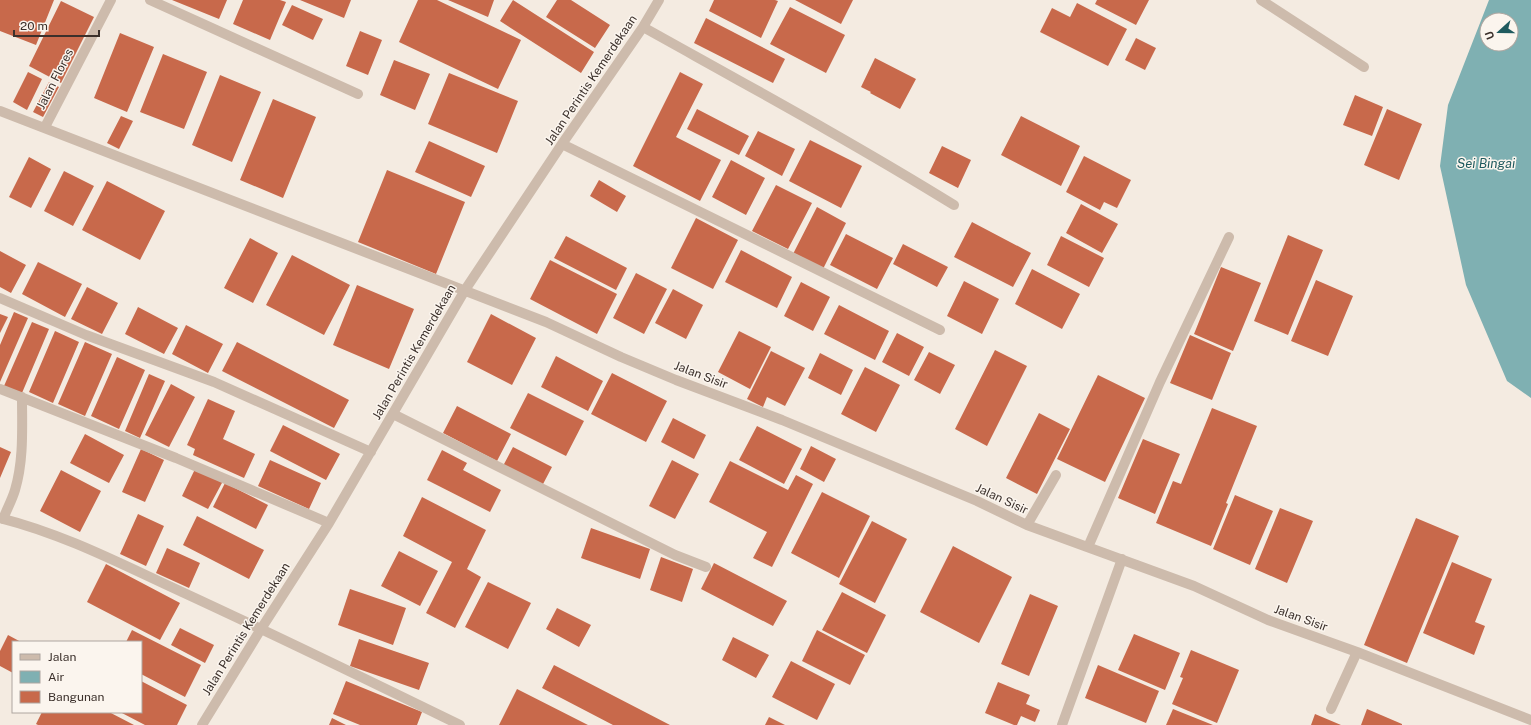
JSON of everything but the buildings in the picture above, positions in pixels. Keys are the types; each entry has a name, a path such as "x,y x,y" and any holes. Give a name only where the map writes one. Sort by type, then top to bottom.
{"street":[{"name":"Jalan Flores","path":"45,127 111,0"},
{"path":"150,0 358,94"},
{"name":"Jalan Perintis Kemerdekaan","path":"202,725 329,523 466,290 562,144 660,0"},
{"path":"1261,0 1364,67"},
{"path":"643,27 796,112 954,205"},
{"name":"Jalan Sisir","path":"0,111 466,290 546,322 621,357 676,380 817,434 977,501 1027,525 1122,558 1194,586 1268,620 1357,652 1531,720"},
{"path":"562,144 940,330"},
{"path":"1088,547 1160,382 1229,237"},
{"path":"0,298 86,334 214,382 371,452"},
{"path":"0,389 176,458 329,523"},
{"path":"22,397 21,452 18,476 15,491 2,518 82,546 261,629 460,725"},
{"path":"393,414 675,555 706,567"},
{"path":"1027,525 1056,475"},
{"path":"1062,725 1122,558"},
{"path":"1331,709 1357,652"}],"water":[{"name":"Sei Bingai","path":"1489,0 1531,0 1531,398 1507,381 1466,285 1440,166 1448,105 1479,26 1479,52 1519,52 1519,12 1484,12"}]}
